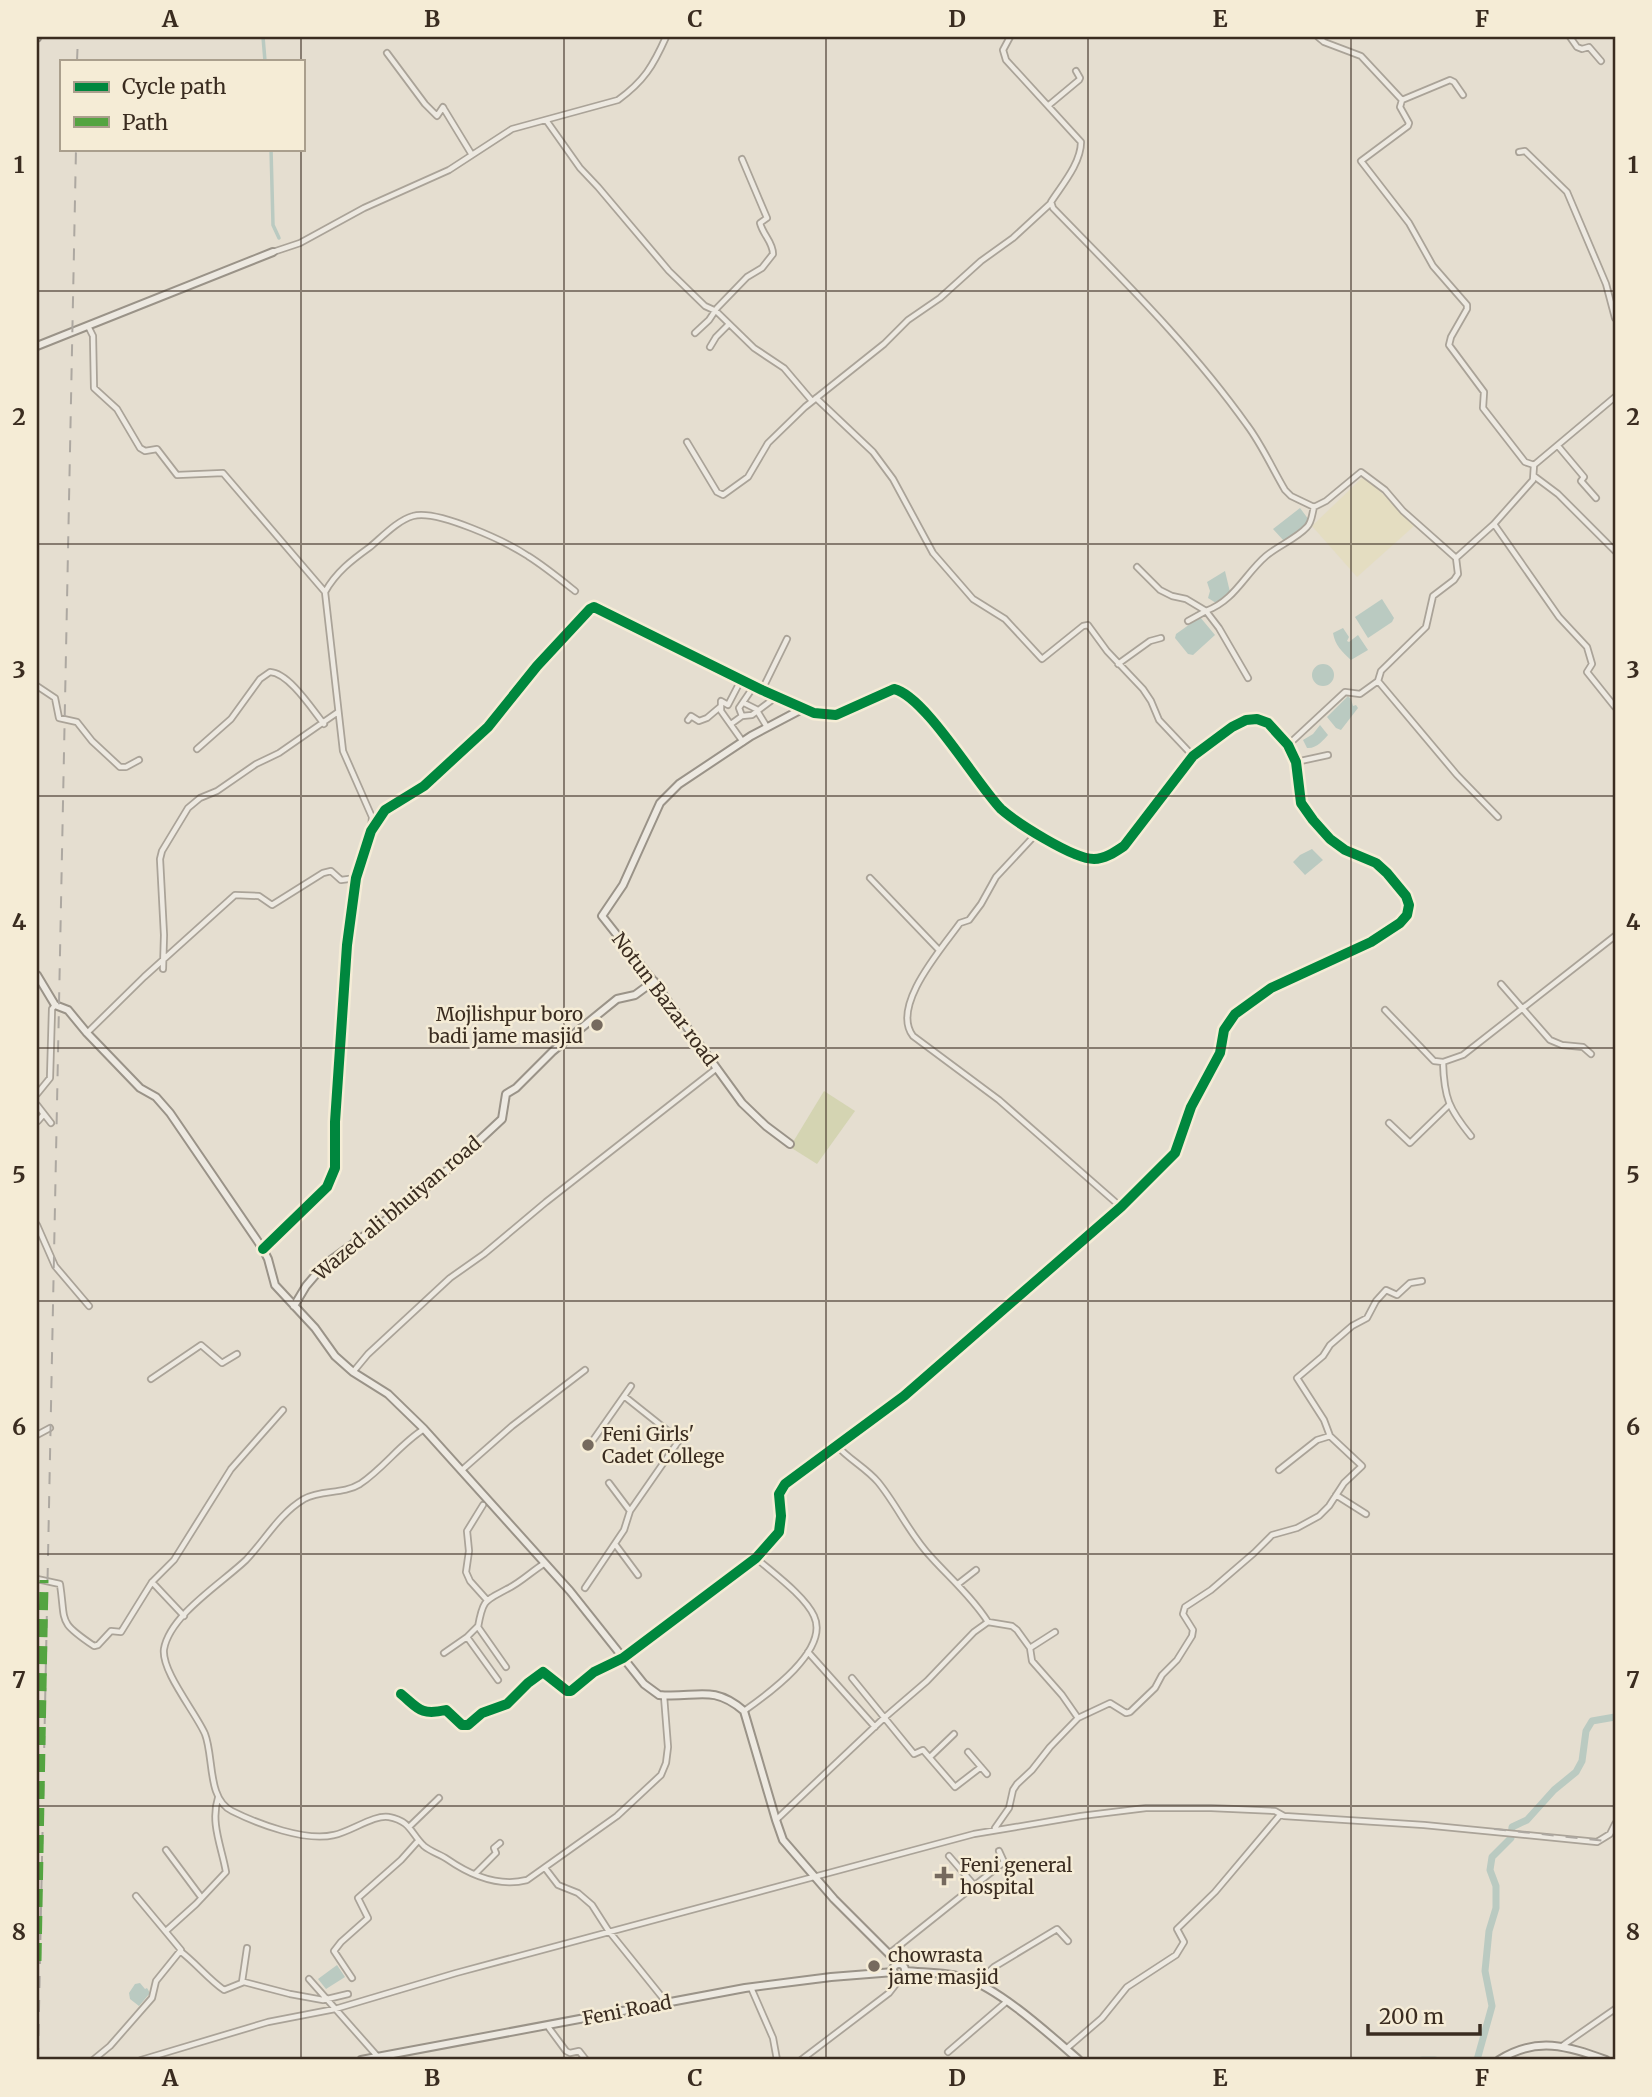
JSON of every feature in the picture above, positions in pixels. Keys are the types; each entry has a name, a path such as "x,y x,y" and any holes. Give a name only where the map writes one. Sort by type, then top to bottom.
{"main road":[{"path":"37,346 273,252"},
{"name":"Notun Bazar road","path":"790,1144 753,1115 603,914 623,885 660,803 679,784 767,727 802,709"},
{"path":"37,975 55,1005 68,1010 140,1088 156,1097 170,1113 263,1249 275,1285 315,1328 335,1356 353,1372 388,1394 424,1429 545,1563 653,1692 664,1696 698,1693 713,1695 734,1702 744,1711 783,1840 834,1899 904,1967 901,1973"},
{"name":"Wazed ali bhuiyan road","path":"294,1306 306,1286 324,1265 391,1217 442,1175 502,1119 506,1094 553,1051 618,999 635,995 654,981"},
{"path":"381,2059 752,1990 901,1973 966,1980 1005,2003 1077,2060"},
{"name":"Feni Road","path":"361,2060 381,2059 773,1983 901,1973 968,1979 1007,2002 1077,2060"},
{"path":"1499,2060 1511,2052 1546,2045 1562,2046 1606,2060"}],"street":[{"path":"273,252 300,243 364,208 449,170 512,129 618,100 650,72 666,37"},
{"path":"687,442 717,492 723,495 748,477 768,443 814,400 884,344 908,320 940,298 981,261 1021,232 1051,202 1076,160 1081,142 1006,60 1003,50 1010,37"},
{"path":"1318,37 1324,42 1361,56 1402,100"},
{"path":"1570,37 1577,47 1590,47 1601,61"},
{"path":"387,53 437,116 443,107 472,155"},
{"path":"1049,105 1079,80 1076,71"},
{"path":"1402,100 1450,80 1463,95"},
{"path":"1402,100 1400,107 1408,126 1363,159 1363,165 1409,223 1433,265 1467,305 1449,342 1451,351 1484,392 1483,408 1525,461 1534,465"},
{"path":"545,120 580,169 669,271 754,348 784,368 814,400 873,452 893,479 933,553 973,599 1004,619 1042,659 1086,624 1118,664 1143,689 1159,720 1193,756"},
{"path":"1519,152 1525,151 1567,192 1606,284 1615,318"},
{"path":"695,333 747,277 762,268 773,254 772,244 763,234 760,223 767,218 764,208 741,159"},
{"path":"1051,202 1053,208 1185,345 1246,423 1285,490 1291,496 1314,507"},
{"path":"710,347 729,324"},
{"path":"88,326 93,336 94,388 117,409 142,450 157,449 177,475 223,473 325,592 343,751 372,817 371,831 356,878 347,945 335,1122 335,1168 327,1187 263,1249"},
{"path":"1456,558 1494,524 1530,483 1534,465 1615,397"},
{"path":"1558,446 1584,477 1581,481 1596,498"},
{"path":"1288,745 1345,692 1360,694 1378,681 1381,671 1426,627 1433,596 1458,574 1456,558 1363,472 1314,507"},
{"path":"1533,475 1558,494 1615,551"},
{"path":"1188,621 1242,586 1249,573 1269,553 1311,523 1314,507"},
{"path":"325,592 343,568 390,530 409,517 423,514 445,519 492,537 527,555 575,591"},
{"path":"1494,524 1559,617 1587,647 1592,664 1587,672 1615,706"},
{"path":"1137,567 1160,590 1186,599 1206,611 1248,678"},
{"path":"371,831 386,810 424,786 488,727 537,666 590,608 596,607 741,680 814,713 836,715 894,689 903,691 937,727 990,798 1013,819 1077,855 1098,859 1124,846 1193,756 1219,735 1247,720 1257,719 1268,723 1288,745 1296,762 1301,803 1313,820 1330,839 1345,850 1376,863 1406,896 1409,905 1407,915 1400,923 1371,942 1271,988 1235,1014 1224,1030 1220,1052 1191,1107 1176,1151 1121,1207 904,1395 781,1489 778,1501 781,1526 774,1540 756,1558 623,1658 594,1672 571,1691 566,1691 542,1672 507,1704 482,1713 470,1725 462,1725 446,1710 420,1710 401,1694"},
{"path":"1118,664 1150,641 1161,638"},
{"path":"762,690 787,639"},
{"path":"197,749 231,719 260,679 270,672 285,679 324,724"},
{"path":"741,680 728,705 722,701 721,711 743,742"},
{"path":"1378,681 1457,775 1498,817"},
{"path":"37,686 55,698 59,718 77,722 92,741 120,767 139,760"},
{"path":"741,716 738,710 754,686"},
{"path":"732,724 741,716 749,716 776,697"},
{"path":"744,703 757,711 767,727"},
{"path":"688,720 691,716 699,721 721,707"},
{"path":"163,969 160,859 188,808 200,797 217,791 339,712"},
{"path":"1296,762 1328,755"},
{"path":"1037,833 996,877 969,920 960,923 939,949 918,983 908,1010 909,1031 999,1100 1121,1207"},
{"path":"87,1033 235,895 259,896 272,905 323,873 331,871 341,880 356,878"},
{"path":"870,878 939,949"},
{"path":"1385,1010 1434,1061 1443,1062 1462,1055 1615,936"},
{"path":"1500,984 1550,1040 1562,1045 1583,1047 1591,1054"},
{"path":"37,1094 50,1078 52,1009 55,1005"},
{"path":"1443,1062 1448,1106 1471,1136"},
{"path":"353,1372 368,1354 450,1279 717,1068"},
{"path":"37,1105 51,1123"},
{"path":"1388,1123 1410,1143 1448,1106"},
{"path":"38,1121 44,1114"},
{"path":"37,1225 55,1266 89,1306"},
{"path":"994,1829 1009,1808 1017,1784 1078,1718 1110,1703 1126,1713 1132,1711 1155,1688 1161,1675 1177,1660 1192,1636 1193,1630 1183,1614 1185,1607 1211,1590 1272,1535 1297,1528 1319,1516 1344,1483 1362,1466 1330,1436 1324,1420 1297,1379 1323,1356 1343,1333 1368,1316 1387,1290 1397,1295 1410,1283 1422,1281"},
{"path":"151,1379 201,1345 222,1363 237,1354"},
{"path":"462,1470 512,1426 585,1370"},
{"path":"591,1443 631,1386"},
{"path":"584,1588 624,1530 630,1511 678,1439 624,1396"},
{"path":"37,1579 60,1584 62,1616 66,1625 94,1646 111,1632 121,1632 152,1582 174,1560 231,1469 283,1410"},
{"path":"37,1435 50,1428"},
{"path":"424,1429 409,1438 362,1483 340,1492 313,1495 289,1510 248,1557 184,1616 170,1634 164,1650 167,1667 205,1733 219,1798 230,1811 308,1837 335,1835 383,1816 390,1817 409,1827 427,1849 474,1875 517,1883 533,1878 571,1847 617,1816 661,1775 666,1763 667,1747 664,1696"},
{"path":"1279,1470 1317,1440 1330,1436"},
{"path":"837,1446 878,1482 926,1551 958,1584 988,1622 1015,1628 1030,1648 1032,1661 1078,1718"},
{"path":"609,1483 630,1511"},
{"path":"1336,1495 1366,1514"},
{"path":"483,1505 467,1531 469,1551 466,1572 487,1601"},
{"path":"615,1544 638,1575"},
{"path":"744,1711 784,1681 808,1652 817,1630 813,1613 756,1558"},
{"path":"444,1653 467,1637 478,1625 492,1595 508,1589 545,1563"},
{"path":"958,1584 976,1570"},
{"path":"152,1582 184,1616"},
{"path":"776,1820 935,1674 974,1632 988,1622"},
{"path":"478,1625 506,1667"},
{"path":"1030,1648 1055,1632"},
{"path":"467,1637 498,1680"},
{"path":"808,1652 875,1727"},
{"path":"852,1678 914,1754 922,1750 956,1787 981,1767"},
{"path":"930,1757 954,1734"},
{"path":"968,1752 987,1774"},
{"path":"166,1931 196,1905 226,1870 216,1828 216,1805 219,1798"},
{"path":"409,1827 439,1798"},
{"path":"141,2060 268,2022 335,2009 814,1875 994,1829 1146,1808 1275,1811 1279,1815 1597,1842 1609,1834 1615,1824"},
{"path":"1066,2049 1102,2018 1134,1980 1162,1966 1176,1955 1184,1942 1177,1929 1215,1892 1279,1815"},
{"path":"352,1978 334,1951 368,1918 358,1898 418,1841"},
{"path":"474,1875 496,1853 494,1848 500,1843"},
{"path":"166,1850 201,1897"},
{"path":"890,1953 1004,1862 999,1851"},
{"path":"949,1856 974,1885"},
{"path":"545,1868 558,1885 578,1893 592,1905 667,2003"},
{"path":"136,1896 180,1947 180,1951 208,1979 224,1990 242,1982 327,2000 348,1994"},
{"path":"968,1979 981,1979 994,1967 1057,1929 1068,1941"},
{"path":"242,1982 247,1948"},
{"path":"93,2060 110,2046 152,1998 156,1981 180,1951"},
{"path":"801,2060 889,1993 901,1973"},
{"path":"309,1979 381,2059"},
{"path":"752,1990 773,2038 777,2060"},
{"path":"948,2052 1005,2003"},
{"path":"1562,2046 1615,2009"},
{"path":"549,2028 566,2051 570,2053 579,2050 586,2060"}],"shaded area":[{"path":"1362,478 1376,487 1414,526 1357,577 1312,526"},
{"path":"1300,508 1309,520 1306,526 1284,541 1273,529"},
{"path":"1225,571 1230,592 1216,603 1208,598 1210,591 1207,582"},
{"path":"1382,599 1394,618 1368,638 1355,617"},
{"path":"1200,617 1215,635 1193,655 1188,654 1175,638 1176,634"},
{"path":"1343,628 1349,637 1347,641 1358,635 1368,650 1351,660 1339,648 1333,633"},
{"path":"1323,664 1331,667 1334,675 1331,683 1323,686 1315,683 1312,675 1315,667"},
{"path":"1348,696 1353,706 1358,708 1341,730 1327,717"},
{"path":"1320,725 1328,735 1317,745 1307,748 1303,740 1313,734"},
{"path":"1312,849 1323,860 1305,875 1293,862"},
{"path":"337,1965 345,1977 326,1989 318,1979"},
{"path":"140,1983 150,1993 139,2006 130,1999 129,1993 135,1984"}],"green space":[{"path":"824,1091 855,1111 817,1164 790,1147"}],"waterway":[{"path":"263,37 265,60"},
{"path":"271,150 273,225 279,238"},
{"path":"1477,2060 1492,2006 1485,1971 1489,1931 1496,1908 1496,1886 1490,1870 1492,1857 1511,1838 1512,1827 1527,1820 1554,1790 1576,1772 1582,1761 1586,1731 1592,1721 1615,1717"},
{"path":"1422,2060 1435,2060"}],"railway":[{"path":"77,60 78,37"},
{"path":"38,2060 76,150"},
{"path":"1494,1829 1615,1842"}],"marked path":[{"path":"37,1961 44,1580"}],"cycle path":[{"path":"263,1249 327,1187 335,1168 335,1122 347,945 356,878 371,831 385,810 424,786 488,727 537,666 594,607 814,713 836,715 894,689 906,695 935,723 1001,809 1046,839 1073,853 1094,859 1110,855 1124,846 1193,756 1246,720 1257,719 1268,723 1288,745 1296,762 1301,803 1313,820 1330,839 1345,850 1376,863 1406,896 1409,905 1407,915 1400,923 1371,942 1271,988 1235,1014 1224,1030 1220,1053 1191,1107 1175,1153 1121,1207 904,1396 785,1484 779,1494 779,1532 756,1558 623,1658 594,1672 571,1691 567,1691 543,1672 507,1704 482,1713 468,1725 462,1725 446,1710 420,1710 401,1694"}],"place":[{"name":"Mojlishpur boro badi jame masjid","path":"597,1025"},
{"name":"Feni Girls' Cadet College","path":"588,1445"},
{"name":"Feni general hospital","path":"944,1876"},
{"name":"chowrasta jame masjid","path":"874,1966"}]}
